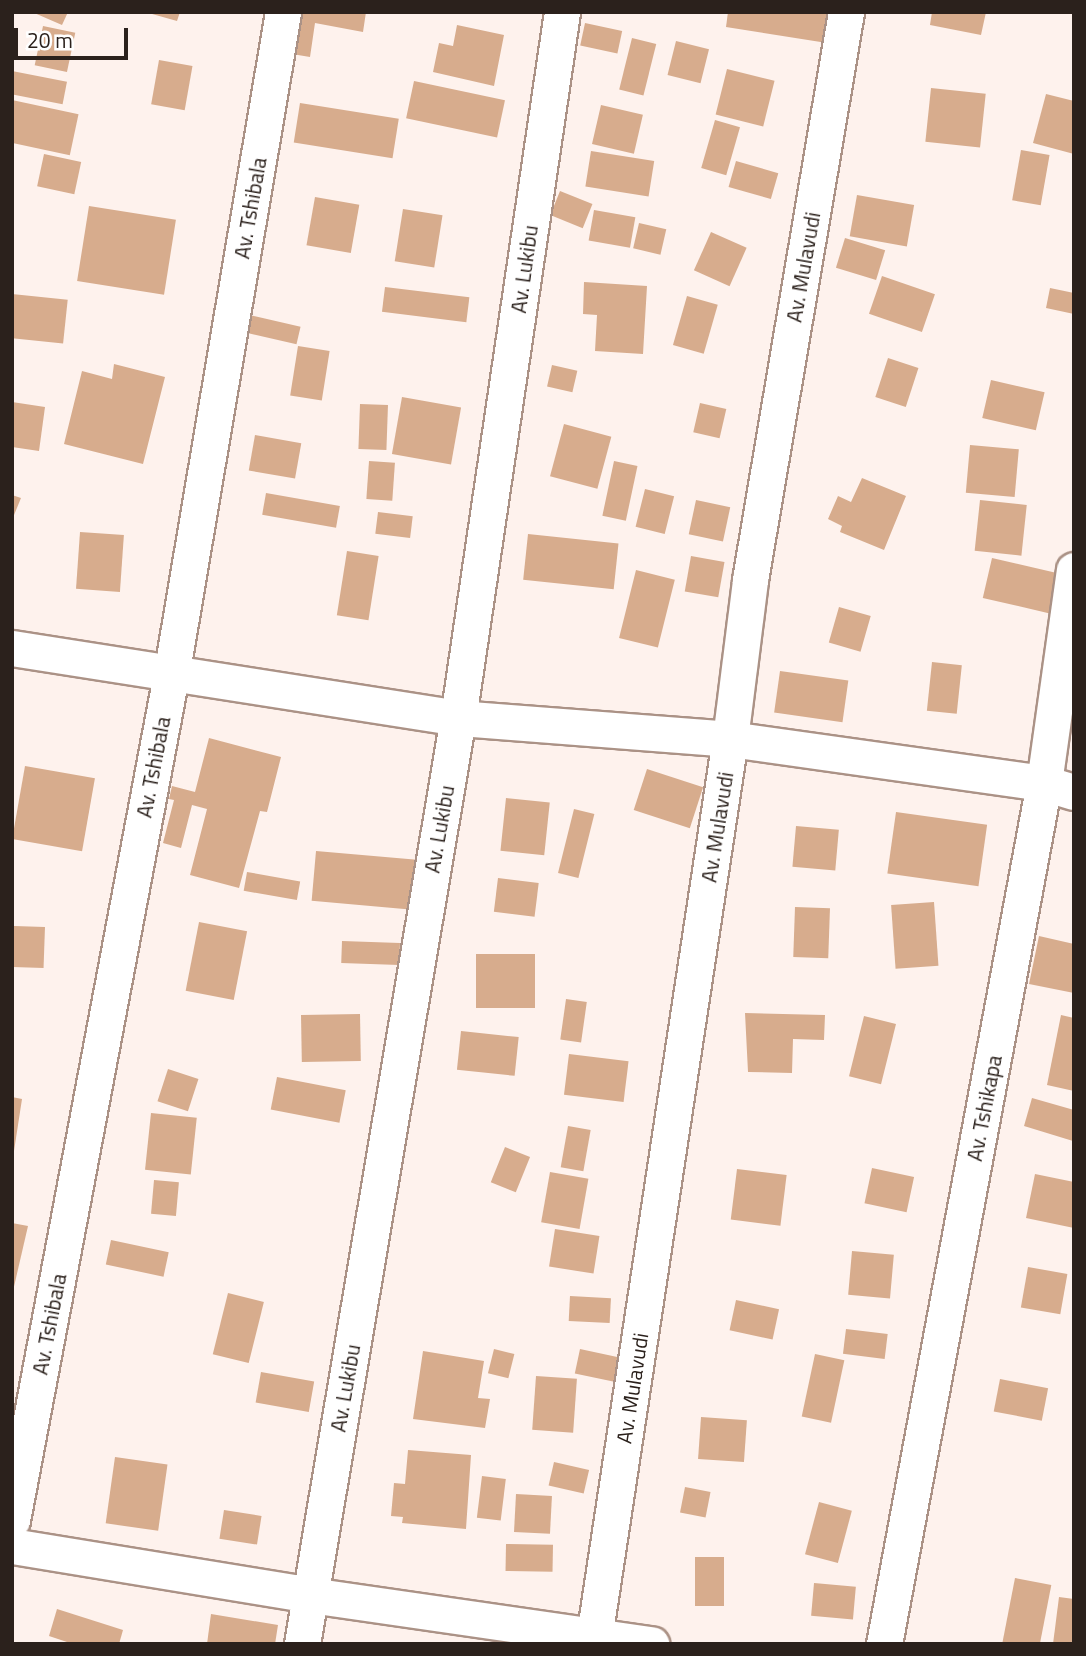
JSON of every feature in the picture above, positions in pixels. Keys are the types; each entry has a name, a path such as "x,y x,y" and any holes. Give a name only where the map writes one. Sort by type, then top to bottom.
{"street":[{"name":"Av. Tshibala","path":"12,1520 172,670 283,12"},
{"name":"Av. Lukibu","path":"302,1644 458,718 562,12"},
{"name":"Av. Mulavudi","path":"594,1639 730,739 750,580 846,12"},
{"name":"Av. Tshikapa","path":"884,1644 1059,788 1074,570"},
{"path":"12,648 172,670 458,718 730,739 1059,788"},
{"path":"12,1546 594,1639 652,1644"}],"building":[{"path":"32,12 68,12 62,25"},
{"path":"145,12 180,12 177,21"},
{"path":"291,12 366,12 363,32 315,23 310,57 286,53"},
{"path":"728,12 831,12 827,43 726,27"},
{"path":"932,12 986,12 981,35 930,25"},
{"path":"585,23 622,31 617,53 580,45"},
{"path":"457,25 504,35 494,86 433,72 439,43 453,46"},
{"path":"43,26 75,33 67,72 35,65"},
{"path":"632,38 656,44 643,95 619,89"},
{"path":"676,41 709,49 701,83 668,75"},
{"path":"159,60 192,66 185,110 151,104"},
{"path":"727,69 775,81 763,126 716,115"},
{"path":"12,71 67,82 63,104 12,94"},
{"path":"414,81 505,100 497,138 406,118"},
{"path":"931,88 986,94 980,147 925,142"},
{"path":"1046,94 1074,101 1074,154 1033,143"},
{"path":"12,100 79,114 70,155 12,143"},
{"path":"300,103 399,119 393,158 294,143"},
{"path":"601,105 643,115 634,154 592,144"},
{"path":"715,120 740,127 726,175 701,168"},
{"path":"1021,150 1050,155 1041,205 1012,200"},
{"path":"591,151 654,161 649,197 585,187"},
{"path":"44,154 81,162 74,194 37,186"},
{"path":"736,161 778,173 771,199 729,187"},
{"path":"560,191 592,204 583,228 550,215"},
{"path":"857,195 914,205 907,246 850,236"},
{"path":"315,197 359,205 351,253 306,245"},
{"path":"89,206 176,220 164,295 77,281"},
{"path":"403,209 443,215 434,268 395,261"},
{"path":"594,210 635,217 630,248 589,241"},
{"path":"639,223 666,229 660,255 633,248"},
{"path":"711,232 747,248 730,286 694,270"},
{"path":"845,238 885,250 876,280 836,268"},
{"path":"882,276 935,294 922,332 869,314"},
{"path":"584,282 647,286 643,354 595,351 597,315 583,314"},
{"path":"385,287 469,297 466,322 382,312"},
{"path":"1050,288 1074,293 1074,314 1046,308"},
{"path":"12,294 68,300 63,344 12,338"},
{"path":"687,296 718,305 704,354 673,345"},
{"path":"245,314 301,327 296,344 241,332"},
{"path":"298,346 330,351 322,400 290,395"},
{"path":"888,358 918,368 906,407 875,397"},
{"path":"114,364 165,377 143,464 64,444 82,371 112,379"},
{"path":"552,365 577,371 572,392 547,386"},
{"path":"991,380 1045,392 1036,430 982,418"},
{"path":"402,397 461,407 451,465 392,454"},
{"path":"12,402 45,407 39,451 12,447"},
{"path":"700,403 726,409 720,438 693,432"},
{"path":"360,404 388,405 386,450 358,449"},
{"path":"564,424 611,437 597,489 550,476"},
{"path":"255,435 301,443 295,479 249,470"},
{"path":"970,445 1019,449 1015,497 966,493"},
{"path":"369,461 395,463 392,501 366,499"},
{"path":"614,461 637,466 626,521 602,516"},
{"path":"862,478 906,496 884,550 840,532 842,526 828,519 838,496 851,502"},
{"path":"645,489 674,496 665,534 636,527"},
{"path":"266,493 340,506 336,528 262,515"},
{"path":"12,495 21,498 12,520"},
{"path":"696,500 730,507 723,542 689,534"},
{"path":"980,500 1027,505 1021,556 975,551"},
{"path":"378,512 413,516 410,538 375,534"},
{"path":"80,532 124,535 120,592 76,589"},
{"path":"528,534 619,544 614,589 523,580"},
{"path":"347,551 379,556 368,620 337,615"},
{"path":"691,556 724,562 718,597 685,591"},
{"path":"992,558 1062,574 1053,614 983,598"},
{"path":"636,570 675,580 658,648 619,638"},
{"path":"839,607 871,616 861,652 829,643"},
{"path":"932,662 962,665 957,714 927,711"},
{"path":"780,671 848,681 842,722 774,713"},
{"path":"209,738 281,757 267,812 260,811 239,888 190,875 207,809 192,805 181,848 163,843 174,800 169,799 172,786 195,792"},
{"path":"25,766 95,778 82,851 12,839"},
{"path":"647,769 703,787 690,828 634,810"},
{"path":"506,798 550,803 544,855 500,851"},
{"path":"574,809 594,814 578,878 558,873"},
{"path":"896,812 987,825 978,886 887,873"},
{"path":"796,826 839,830 835,871 792,867"},
{"path":"316,851 423,860 418,910 312,901"},
{"path":"247,872 300,881 297,900 244,891"},
{"path":"498,878 539,883 535,917 494,912"},
{"path":"934,902 938,966 896,969 891,905"},
{"path":"795,907 830,908 828,958 793,957"},
{"path":"199,922 247,931 234,1000 186,991"},
{"path":"14,926 45,927 44,968 13,967"},
{"path":"1039,936 1074,944 1074,993 1029,984"},
{"path":"342,941 400,943 399,965 341,963"},
{"path":"476,954 535,954 535,1008 476,1008"},
{"path":"566,999 587,1002 581,1043 560,1040"},
{"path":"745,1013 825,1015 824,1040 793,1039 792,1073 748,1072"},
{"path":"360,1014 361,1061 302,1062 301,1015"},
{"path":"1061,1015 1074,1018 1074,1091 1047,1085"},
{"path":"864,1016 896,1024 881,1084 849,1076"},
{"path":"461,1031 519,1037 515,1076 457,1070"},
{"path":"569,1054 629,1061 624,1102 564,1095"},
{"path":"168,1069 198,1079 188,1111 157,1101"},
{"path":"277,1077 346,1090 339,1123 271,1109"},
{"path":"12,1097 22,1099 14,1151 12,1151"},
{"path":"1032,1098 1074,1110 1073,1141 1024,1126"},
{"path":"151,1113 197,1118 191,1174 145,1170"},
{"path":"568,1126 591,1130 583,1171 561,1167"},
{"path":"505,1147 530,1157 516,1192 491,1182"},
{"path":"872,1168 914,1177 907,1212 865,1203"},
{"path":"737,1169 787,1175 780,1226 731,1220"},
{"path":"550,1172 588,1179 580,1229 541,1222"},
{"path":"1035,1174 1074,1182 1074,1228 1026,1218"},
{"path":"154,1180 179,1182 176,1216 151,1214"},
{"path":"12,1223 28,1226 13,1291 12,1291"},
{"path":"555,1229 599,1236 594,1274 549,1267"},
{"path":"111,1240 169,1252 164,1277 106,1264"},
{"path":"852,1251 894,1255 890,1298 848,1295"},
{"path":"1028,1267 1067,1274 1060,1314 1021,1307"},
{"path":"228,1293 264,1302 249,1363 213,1354"},
{"path":"570,1296 611,1298 610,1323 569,1321"},
{"path":"736,1300 779,1309 773,1339 730,1330"},
{"path":"846,1329 888,1334 885,1359 843,1354"},
{"path":"494,1349 514,1354 508,1378 488,1373"},
{"path":"580,1349 623,1358 618,1383 575,1373"},
{"path":"423,1351 484,1361 478,1398 490,1399 485,1428 413,1419"},
{"path":"815,1354 844,1360 831,1423 802,1417"},
{"path":"261,1372 314,1381 309,1412 256,1403"},
{"path":"536,1376 577,1379 573,1433 532,1430"},
{"path":"1000,1379 1048,1388 1042,1421 994,1411"},
{"path":"701,1417 747,1420 744,1462 698,1459"},
{"path":"408,1450 471,1455 466,1529 402,1523 403,1517 391,1516 394,1483 405,1484"},
{"path":"115,1457 167,1464 158,1531 106,1523"},
{"path":"554,1462 589,1470 584,1493 549,1485"},
{"path":"482,1476 506,1479 501,1521 477,1518"},
{"path":"685,1487 711,1492 706,1517 680,1513"},
{"path":"516,1494 552,1496 550,1534 514,1532"},
{"path":"819,1502 852,1511 838,1563 805,1554"},
{"path":"224,1510 262,1516 257,1545 219,1539"},
{"path":"506,1544 553,1545 553,1572 506,1571"},
{"path":"695,1557 724,1557 724,1606 695,1606"},
{"path":"1015,1578 1051,1585 1040,1644 1002,1644"},
{"path":"814,1583 856,1587 853,1620 811,1616"},
{"path":"1059,1597 1074,1599 1074,1644 1053,1644"},
{"path":"57,1609 123,1630 119,1644 73,1644 49,1636"},
{"path":"211,1614 278,1625 275,1644 207,1644"}]}
